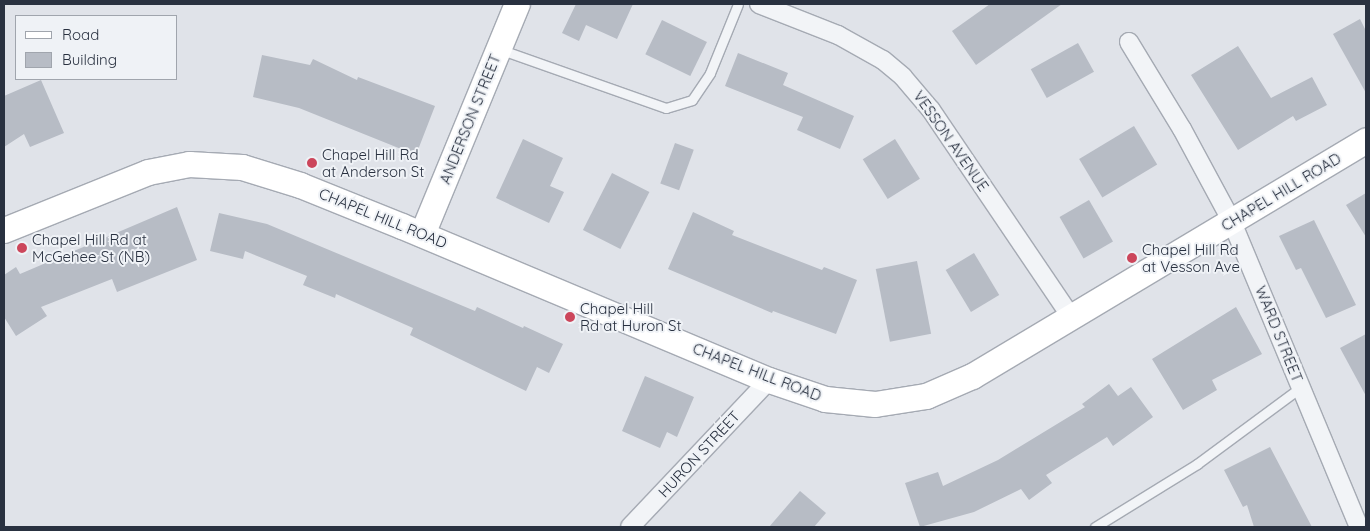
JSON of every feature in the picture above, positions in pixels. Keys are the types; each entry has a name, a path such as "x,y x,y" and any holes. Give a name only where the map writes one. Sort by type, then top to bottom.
{"street":[{"name":"ANDERSON STREET","path":"422,234 516,4"},
{"name":"VESSON AVENUE","path":"766,5 845,38 884,60 903,77 931,110 1071,317"},
{"name":"WARD STREET","path":"1129,42 1182,129 1232,222 1359,527"},
{"name":"CHAPEL HILL ROAD","path":"4,230 148,172 189,164 217,164 266,173 422,234 769,380 825,399 850,403 903,402 926,396 972,376 1366,140"},
{"name":"HURON STREET","path":"630,527 769,380"}],"lane":[{"path":"499,49 666,108 692,100 710,73 738,4"},
{"path":"1095,527 1197,464 1301,387"}],"building":[{"path":"576,4 633,4 617,39 586,25 579,41 562,33"},
{"path":"990,4 1062,4 976,65 952,31"},
{"path":"1360,19 1366,31 1366,93 1333,34"},
{"path":"662,20 707,42 690,76 645,54"},
{"path":"1078,43 1094,72 1047,98 1031,69"},
{"path":"1238,46 1271,98 1312,77 1327,105 1296,121 1293,116 1238,150 1191,75"},
{"path":"738,53 788,73 783,85 854,116 840,149 797,130 803,117 725,86"},
{"path":"262,55 310,65 313,59 357,80 358,77 435,106 416,155 299,108 253,97"},
{"path":"41,80 64,133 30,147 24,134 4,147 4,96"},
{"path":"1134,126 1157,165 1102,198 1079,159"},
{"path":"523,139 563,158 550,186 564,192 549,223 496,198"},
{"path":"895,139 920,179 888,199 863,159"},
{"path":"675,143 694,150 679,190 660,183"},
{"path":"612,173 649,192 620,249 583,230"},
{"path":"1366,193 1366,237 1346,205"},
{"path":"1089,200 1113,242 1084,259 1060,217"},
{"path":"177,207 197,260 117,292 112,279 41,307 47,316 16,336 4,317 4,275 16,267 20,274"},
{"path":"693,212 734,231 732,235 822,270 824,267 857,280 836,334 773,311 772,313 668,269"},
{"path":"219,213 267,224 475,311 477,307 563,344 549,373 537,367 526,391 410,335 413,328 336,294 335,298 303,285 307,276 245,251 243,259 210,251"},
{"path":"1314,220 1356,305 1326,318 1301,268 1296,270 1279,236"},
{"path":"974,253 999,295 971,312 946,270"},
{"path":"917,261 931,334 890,342 876,269"},
{"path":"1236,307 1262,354 1212,380 1217,390 1183,410 1152,359"},
{"path":"1366,334 1366,396 1340,348"},
{"path":"645,376 694,397 677,437 667,432 660,448 622,431"},
{"path":"1109,384 1118,396 1131,387 1153,417 1113,446 1107,437 1046,475 1052,483 1029,500 1021,489 974,512 920,527 905,483 938,472 943,486 998,460 1085,407 1082,404"},
{"path":"1270,447 1312,527 1254,527 1247,505 1243,507 1224,470"},
{"path":"800,491 826,513 814,527 769,527"}],"place":[{"name":"Chapel Hill Rd at Anderson St","path":"312,163"},
{"name":"Chapel Hill Rd at McGehee St (NB)","path":"22,248"},
{"name":"Chapel Hill Rd at Vesson Ave","path":"1132,258"},
{"name":"Chapel Hill Rd at Huron St","path":"570,317"}]}
